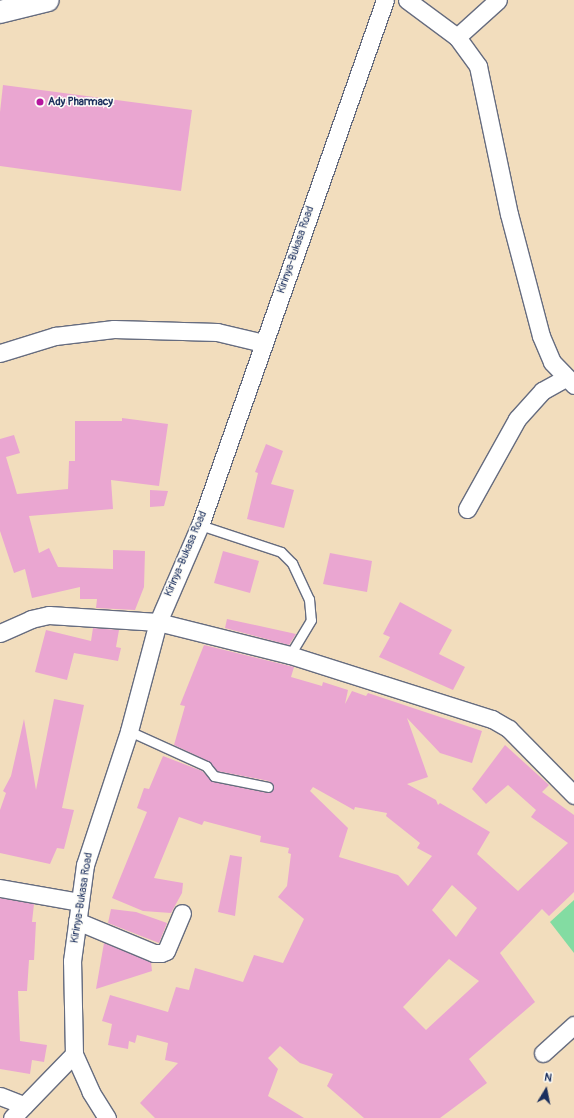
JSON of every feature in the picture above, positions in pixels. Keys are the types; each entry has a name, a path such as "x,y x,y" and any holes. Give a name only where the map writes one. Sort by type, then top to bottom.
{"main road":[{"path":"0,12 48,0"}],"street":[{"name":"Kirinya-Bukasa Road","path":"107,1118 88,1086 74,1054 72,961 85,865 129,731 158,622 200,525 385,0"},
{"path":"407,0 457,37 478,66 509,214 541,336 552,362 569,381 542,392 517,419 467,509"},
{"path":"457,37 498,0"},
{"path":"0,353 55,336 114,329 217,332 263,343"},
{"path":"0,632 31,619 49,616 158,622 290,655 492,719 509,729 574,795"},
{"path":"0,888 79,902"},
{"path":"77,921 154,953 161,953 166,951 182,914"},
{"path":"543,1053 574,1025"},
{"path":"12,1118 74,1054"},
{"path":"0,1096 24,1106"}],"lane":[{"path":"200,525 281,552 292,563 309,599 311,620 290,655"},
{"path":"129,731 206,766 214,776 268,787"}],"green space":[{"path":"574,900 574,953 550,922"}],"building":[{"path":"3,85 192,110 181,191 0,166 0,112"},
{"path":"122,418 168,424 159,486 111,480 113,509 29,516 39,553 49,548 58,567 113,569 113,550 145,551 144,587 135,610 96,608 97,599 80,599 80,587 32,598 25,569 14,573 0,531 0,439 14,435 20,453 6,457 17,494 68,489 69,461 75,461 75,421 122,421"},
{"path":"266,444 283,451 271,484 294,490 284,528 247,519 258,473 255,472"},
{"path":"150,490 168,491 164,506 150,507"},
{"path":"223,551 259,561 250,593 214,583"},
{"path":"330,553 372,561 367,592 323,584"},
{"path":"400,602 452,630 439,654 465,667 453,690 379,657 390,637 383,634"},
{"path":"227,619 296,634 289,645 225,628"},
{"path":"93,628 119,630 116,647 121,648 118,661 74,653 67,680 35,672 46,630 91,641"},
{"path":"204,645 294,667 291,677 322,686 323,682 348,690 345,704 352,691 366,696 368,693 482,731 472,763 440,753 407,718 428,777 407,784 436,800 438,805 440,803 490,832 477,854 518,891 568,843 531,817 536,810 508,785 486,804 472,789 505,745 549,785 542,792 574,815 574,892 549,916 542,909 500,953 535,1002 469,1059 487,1083 440,1118 364,1118 327,1086 333,1074 300,1063 280,1046 268,1058 278,1069 268,1096 304,1118 155,1118 140,1103 178,1063 165,1060 168,1043 137,1035 135,1043 129,1041 128,1049 108,1045 112,1024 102,1021 110,995 168,1012 176,987 189,990 195,968 243,982 254,955 283,963 304,919 278,897 287,886 291,854 288,853 289,848 260,842 261,836 204,821 202,825 179,817 154,878 183,883 182,893 171,913 143,911 112,898 147,812 137,808 144,788 149,789 163,756 202,771 213,782 267,793 274,789 269,781 217,771 208,761 174,745 185,706 180,705","holes":["313,787 354,810 355,807 387,813 386,816 420,843 417,848 432,856 408,886 398,875 339,857 348,828 310,791","452,885 477,908 456,937 432,910","449,959 479,981 426,1030 403,1007"]},
{"path":"54,699 84,705 62,808 74,810 64,849 57,848 50,864 0,853 0,810 6,793 3,791 11,776 24,719 36,790"},
{"path":"230,855 242,857 235,916 218,912"},
{"path":"0,898 34,904 32,922 36,922 34,960 29,960 27,991 18,991 20,1041 47,1045 44,1062 32,1060 30,1074 0,1069"},
{"path":"111,909 136,912 167,923 159,943 108,923"},
{"path":"104,943 151,962 152,971 96,989"}],"place":[{"name":"Ady Pharmacy","path":"40,102"}]}
